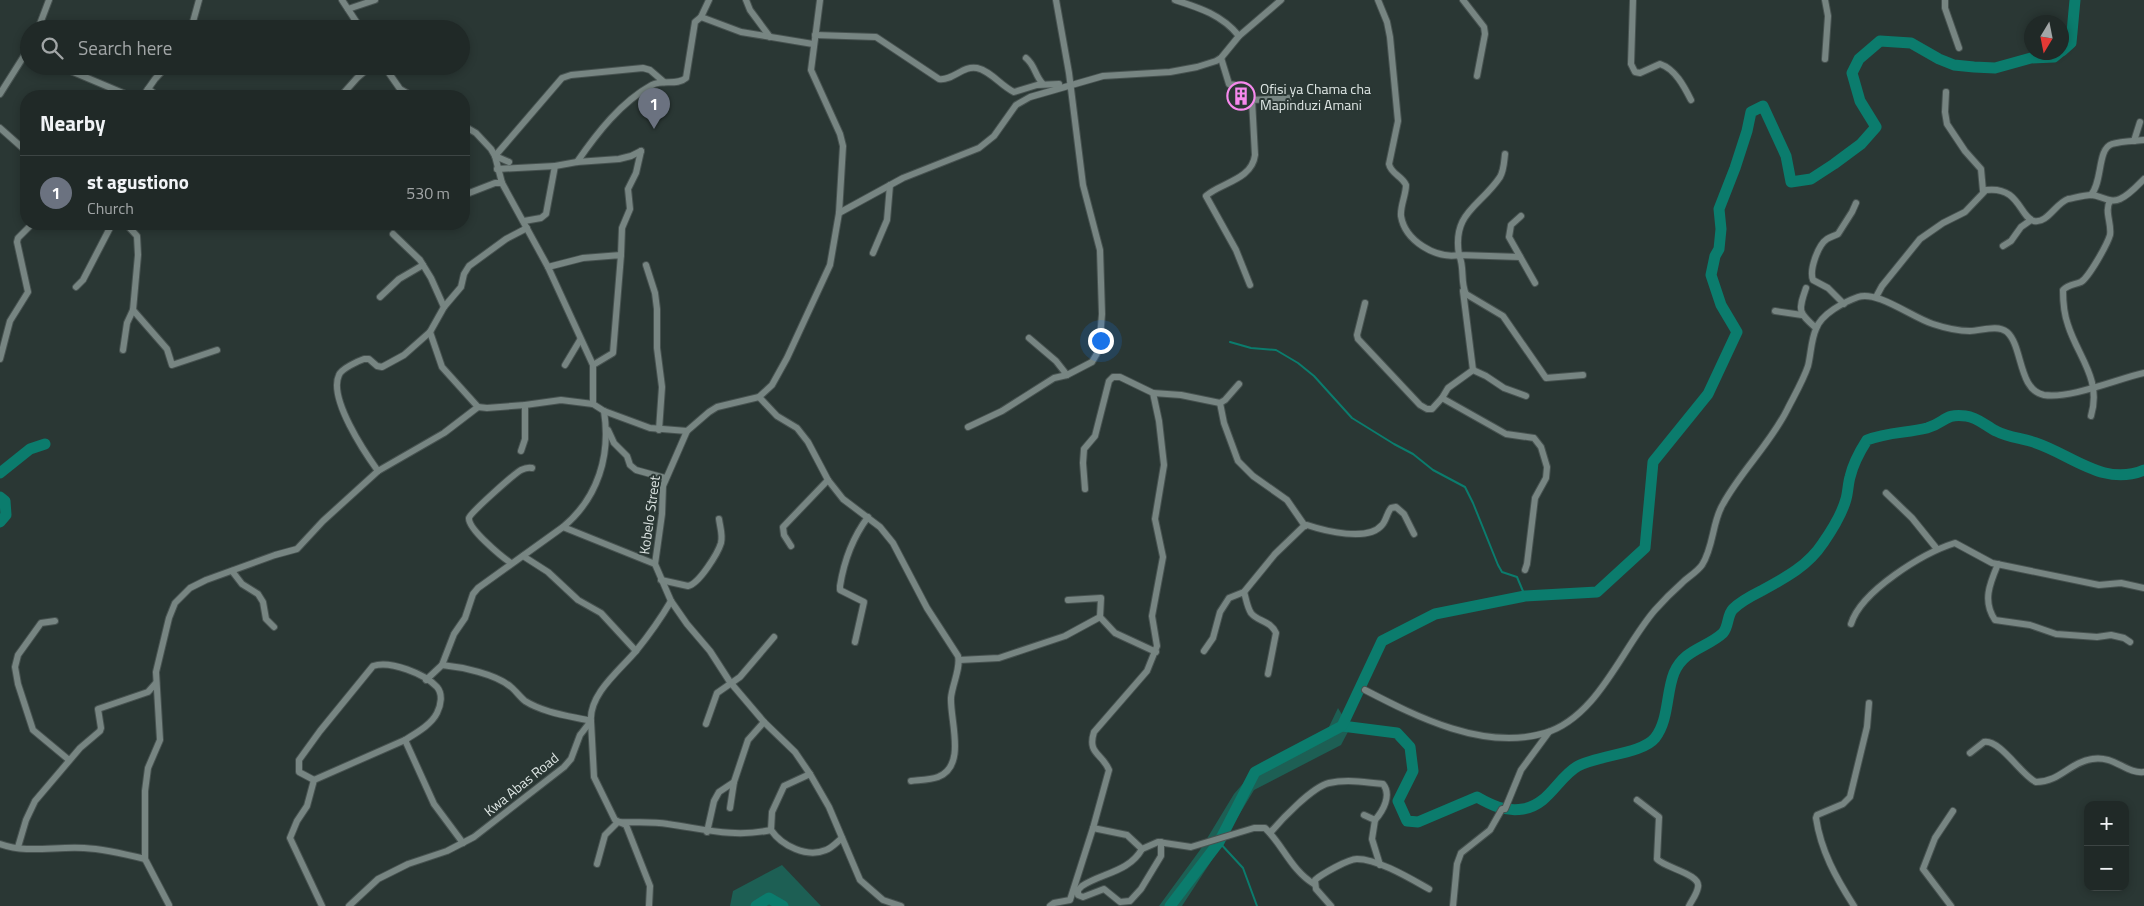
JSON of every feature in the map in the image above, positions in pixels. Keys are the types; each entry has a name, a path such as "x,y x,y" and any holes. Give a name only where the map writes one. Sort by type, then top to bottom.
{"street":[{"path":"41,20 49,0"},
{"path":"193,20 199,0"},
{"path":"342,0 355,20"},
{"path":"348,9 375,0"},
{"path":"577,162 610,118 654,84 683,81 688,75 695,22 700,17 709,0"},
{"path":"746,0 750,10 770,37"},
{"path":"820,0 810,66 813,78 840,134 843,146 839,213 830,265 825,277 779,375 769,389 759,397 777,416 797,428 808,442 828,480 843,498 880,527 893,543 959,660 952,690 951,706 956,754 945,773 937,778 911,781"},
{"path":"968,427 1002,410 1054,378 1067,375 1092,362 1098,350 1102,314 1100,250 1082,185 1056,0"},
{"path":"1175,0 1206,10 1220,17 1239,36"},
{"path":"839,213 918,172 979,148 994,136 1016,105 1030,97 1103,76 1185,70 1221,58 1239,36 1281,0"},
{"path":"1378,0 1388,22 1398,121 1389,164 1391,170 1406,185 1401,218 1406,231 1430,250 1448,256 1520,257"},
{"path":"1463,0 1484,27 1485,34 1478,76"},
{"path":"1633,0 1631,64 1635,72 1640,73 1660,64 1668,67 1682,84 1691,100"},
{"path":"1825,0 1828,16 1825,59"},
{"path":"1945,0 1949,20 1959,48"},
{"path":"700,17 741,32 813,44"},
{"path":"815,35 876,38 939,79 949,78 960,72 976,68 984,71 1014,92 1043,84 1068,86"},
{"path":"1026,58 1033,64 1038,78 1043,84"},
{"path":"1221,58 1228,84 1248,87 1252,100 1255,155 1253,164 1237,179 1206,196 1236,250 1250,285"},
{"path":"0,94 20,62"},
{"path":"495,156 562,78 571,75 643,68 650,70 664,82"},
{"path":"80,75 116,90"},
{"path":"148,89 160,75"},
{"path":"346,90 360,75"},
{"path":"390,75 402,90"},
{"path":"1946,92 1945,112 1947,124 1965,151 1981,169 1983,191"},
{"path":"1252,100 1288,98"},
{"path":"2134,141 2140,122"},
{"path":"0,128 20,146"},
{"path":"470,131 486,143 495,156 502,183 548,267 593,365 593,404"},
{"path":"2092,195 2097,188 2100,163 2107,147 2112,144 2144,140"},
{"path":"497,167 555,166 577,162 619,159 642,152 637,162 636,174 628,189 630,209 622,228 613,353 593,365"},
{"path":"1473,370 1463,287 1463,264 1459,255 1457,241 1467,212 1500,176 1505,154"},
{"path":"495,156 509,162 516,168"},
{"path":"497,167 509,162"},
{"path":"378,471 347,420 337,392 338,376 346,368 364,359 369,359 377,366 382,367 404,355 430,332 444,307 461,288 464,274 469,266 525,225 546,214 555,166"},
{"path":"1876,297 1882,286 1920,239 1943,223 1965,212 1983,191 1994,189 2005,192 2014,198 2030,220 2036,222 2043,220 2066,200 2092,195 2110,201 2123,198 2144,179"},
{"path":"470,193 494,183 502,183"},
{"path":"873,253 887,220 890,185"},
{"path":"2091,416 2095,403 2094,387 2087,366 2067,324 2063,290 2068,285 2081,282 2087,277 2106,245 2110,234 2107,206 2110,201"},
{"path":"1844,304 1828,288 1813,280 1811,274 1821,244 1829,237 1838,234 1856,202"},
{"path":"1521,216 1511,225 1509,234 1535,283"},
{"path":"2003,246 2011,241 2021,227 2030,220"},
{"path":"0,359 10,321 28,292 17,242 18,238 26,230"},
{"path":"76,287 83,280 109,230"},
{"path":"123,350 127,323 133,310 138,255 137,236 132,230"},
{"path":"392,234 423,265 444,307"},
{"path":"548,267 558,263 595,256 621,255"},
{"path":"380,297 399,279 423,265"},
{"path":"646,265 655,293 657,309 657,348 662,387 659,430"},
{"path":"1463,287 1466,294 1503,316 1546,378 1583,375"},
{"path":"1806,288 1800,309 1802,314 1816,328"},
{"path":"1453,906 1457,864 1461,853 1490,830 1502,809 1505,809 1521,770 1549,732 1581,710 1593,698 1654,612 1701,566 1710,549 1721,506 1787,411 1806,370 1816,328 1821,321 1844,304 1861,296 1876,297 1924,321 1948,329 1970,331 1997,328 2004,330 2011,337 2029,384 2036,392 2045,395 2094,387 2144,373"},
{"path":"1365,303 1357,335 1358,339 1420,405 1427,409 1432,409 1448,388 1473,370"},
{"path":"133,310 167,349 172,364 217,350"},
{"path":"1775,311 1802,314"},
{"path":"430,332 442,367 478,407 525,405 561,400 593,404 604,411 636,424 659,430 687,431"},
{"path":"1029,338 1056,361 1067,375"},
{"path":"564,365 580,340"},
{"path":"1473,370 1504,388 1526,396"},
{"path":"1085,489 1084,449 1095,436 1109,380 1113,377 1120,377 1152,393 1167,393 1220,403 1239,384"},
{"path":"1050,906 1054,903 1070,900 1109,770 1092,749 1091,742 1094,732 1135,687 1147,671 1156,652 1157,639 1152,616 1163,558 1155,519 1164,472 1159,421 1152,393"},
{"name":"Kobelo Street","path":"759,397 716,407 687,431 665,478 655,564 671,601 687,624 710,651 730,682 764,722 795,752 810,774 829,807 853,867 865,886 883,900 901,906"},
{"path":"1442,398 1506,434 1534,438 1541,447 1548,467 1546,478 1535,498 1528,564 1525,570"},
{"path":"1220,403 1224,423 1238,461 1253,476 1287,500 1305,526 1354,534 1372,532 1383,525 1391,508 1396,507 1404,514 1414,534"},
{"path":"521,451 525,439 525,405"},
{"path":"169,905 145,859 145,791 148,768 160,740 156,672 160,650 175,603 190,588 206,580 297,549 323,521 378,471 444,433 478,407"},
{"path":"426,680 442,665 454,634 467,612 473,594 491,576 523,556 563,526 588,499 595,486 606,453 607,429 604,411"},
{"path":"607,429 614,443 627,456 630,465 636,470 665,478"},
{"path":"511,563 485,540 470,522 470,516 474,509 505,485 519,471 524,468 532,468"},
{"path":"791,546 784,535 784,527 828,480"},
{"path":"1886,493 1912,518 1937,549"},
{"path":"855,642 864,602 840,590 840,586 847,556 854,539 868,517"},
{"path":"661,580 688,586 698,582 721,544 722,536 718,519"},
{"path":"563,526 655,564"},
{"path":"1204,651 1215,633 1223,606 1229,598 1244,592 1275,554 1305,526"},
{"path":"1851,624 1861,605 1872,593 1901,570 1937,549 1955,543 1992,563 2099,585 2121,583 2144,588"},
{"path":"523,556 548,572 578,600 601,613 636,651"},
{"path":"1998,564 1991,580 1987,598 1995,620 2030,625 2056,634 2097,637 2112,635 2124,638 2130,642"},
{"path":"232,571 242,584 258,594 263,602 266,619 274,627"},
{"path":"1244,592 1252,615 1271,624 1276,633 1268,674"},
{"path":"1068,600 1101,598 1100,617 1114,633 1156,652"},
{"name":"Kwa Abas Road","path":"348,906 378,879 400,868 432,857 474,836 564,768 571,759 580,735 592,721 591,711 602,691 636,651 671,601"},
{"path":"959,660 999,658 1065,636 1100,617"},
{"path":"55,621 41,623 18,654 15,668 22,702 33,730 69,760"},
{"path":"706,724 717,692 740,676 774,637"},
{"path":"379,664 401,667 437,687 441,700 438,712 430,722 404,740 314,780 299,772 299,760 373,666 379,664"},
{"path":"442,665 460,667 497,679 512,687 525,700 533,704 592,721 594,776 613,818 626,825 650,886 650,906"},
{"path":"18,848 31,807 69,760 102,728 98,709 148,692 156,683"},
{"path":"1365,690 1436,723 1464,732 1495,737 1549,732"},
{"path":"1854,906 1823,850 1816,818 1817,815 1843,804 1850,797 1866,727 1869,702"},
{"path":"730,808 734,782 748,740 764,722"},
{"path":"404,740 434,804 463,843"},
{"path":"1970,753 1984,742 1993,742 2017,764 2024,775 2036,782 2052,780 2077,764 2092,759 2106,758 2137,772 2144,772"},
{"path":"810,774 784,786 772,812 771,830 785,845 809,851 826,850 842,838"},
{"path":"314,780 307,806 297,821 290,838 322,906"},
{"path":"1270,833 1298,803 1324,784 1356,781 1383,784 1386,788 1387,797 1382,811 1374,820 1372,839 1380,865"},
{"path":"707,832 714,801 719,792 734,782"},
{"path":"1637,800 1659,817 1657,859 1660,863 1690,875 1697,880 1698,889 1689,906"},
{"path":"1951,906 1923,869 1935,838 1953,811"},
{"path":"1364,815 1374,820"},
{"path":"597,864 604,835 618,822 659,822 707,832 750,833 771,830"},
{"path":"1093,828 1127,835 1142,849"},
{"path":"1161,842 1161,856 1141,889 1130,901 1120,902 1104,890 1082,897 1078,895 1078,890 1082,886 1129,864 1137,858 1142,849 1158,842 1161,842 1183,847 1191,846 1254,828 1265,828 1290,862 1314,884 1331,906"},
{"path":"0,844 40,850 85,848 145,859"},
{"path":"1314,884 1314,880 1319,877 1356,859 1380,865 1429,889"}],"green space":[{"path":"1338,708 1350,728 1341,745 1254,790 1182,906 1159,906 1200,850 1234,794 1260,764 1327,731"},
{"path":"782,865 821,906 730,906 733,891"}],"waterway":[{"path":"2069,45 2071,43 2075,0"},
{"path":"1170,906 1219,842 1255,772 1342,726 1382,641 1435,614 1525,596 1597,592 1645,548 1653,462 1708,394 1737,332 1721,305 1711,275 1715,256 1719,249 1721,229 1719,209 1735,168 1751,112 1763,106 1786,156 1791,182 1811,179 1861,144 1876,127 1860,101 1852,73 1859,59 1880,41 1911,43 1954,65 1995,68 2024,60"},
{"path":"1230,342 1251,348 1276,350 1298,363 1314,376 1352,418 1413,454 1433,470 1465,487 1498,565 1502,572 1517,577 1525,596"},
{"path":"1342,726 1397,733 1410,747 1413,771 1398,801 1407,821 1418,822 1477,797 1504,809 1523,809 1547,797 1578,766 1640,748 1655,738 1663,723 1671,681 1678,665 1690,654 1723,633 1731,611 1736,606 1795,571 1823,543 1842,510 1853,467 1867,440 1882,435 1920,430 1933,426 1949,417 1959,415 1978,420 1992,429 2011,437 2049,448 2102,472 2115,475 2144,470"},
{"path":"0,473 30,449 45,444"},
{"path":"0,497 5,501 6,515 0,522"},
{"path":"1219,842 1243,868 1257,906"},
{"path":"756,906 769,898 783,906"}],"place":[{"name":"Ofisi ya Chama cha Mapinduzi Amani","path":"1241,96"},
{"name":"st agustiono","path":"654,129"}]}
